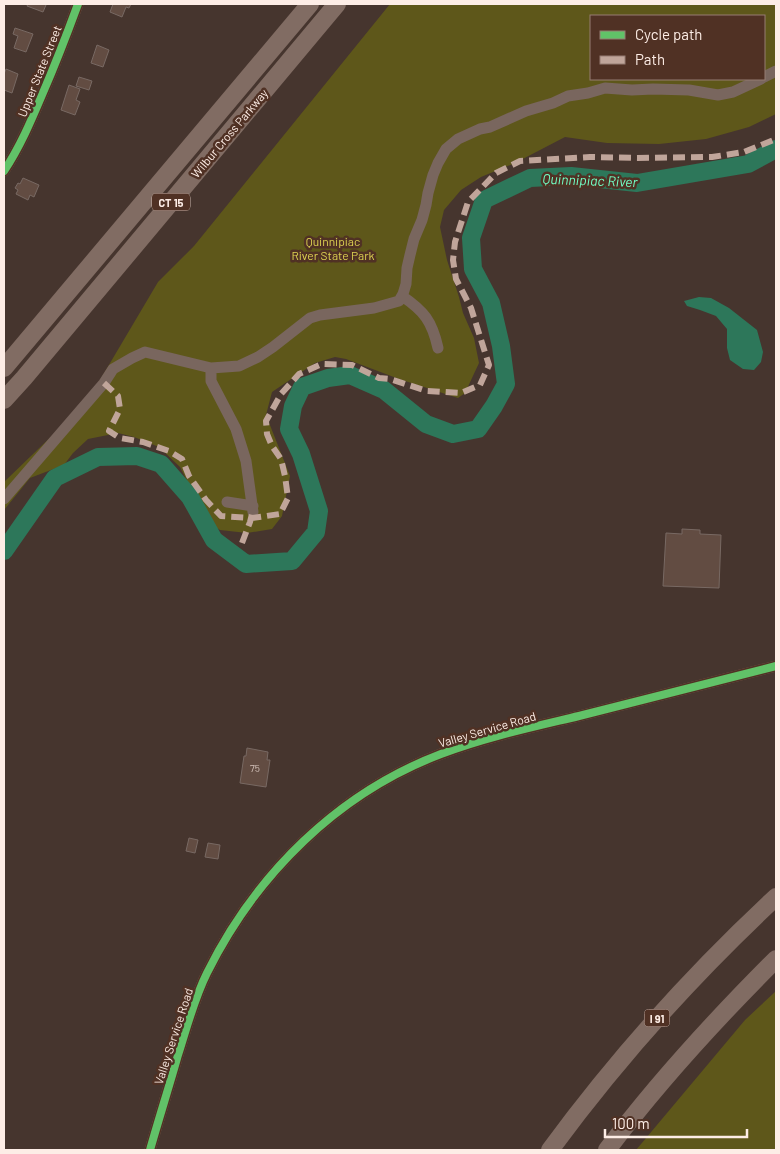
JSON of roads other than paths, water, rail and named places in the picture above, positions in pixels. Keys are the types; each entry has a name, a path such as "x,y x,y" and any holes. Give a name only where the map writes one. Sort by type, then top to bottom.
{"highway":[{"name":"Wilbur Cross Parkway","path":"4,368 310,4"},
{"name":"Wilbur Cross Parkway","path":"4,400 337,4"},
{"name":"I 91","path":"550,1150 600,1086 656,1020 711,960 776,897"},
{"path":"607,1150 686,1053 776,959"}],"street":[{"name":"Upper State Street","path":"4,171 13,158 28,128 78,4"},
{"path":"4,499 104,383 113,369 132,358 145,352 211,368 239,366 273,347 310,318 381,306 399,301 406,284 407,268 414,239 422,220 433,175 446,148 458,139 568,96 605,88 689,90 718,96 733,92 758,80"},
{"path":"402,296 418,307 428,321 438,348"},
{"path":"211,368 211,381 236,429 249,475 253,509 227,502"},
{"name":"Valley Service Road","path":"150,1150 191,1013 215,958 262,886 293,850 328,819 398,774 425,760 456,749 557,721 776,666"}],"waterway":[{"name":"Quinnipiac River","path":"4,551 55,478 98,457 137,456 161,464 190,497 214,540 246,564 292,561 316,532 319,511 301,454 289,429 293,406 302,387 328,378 350,375 384,390 426,424 453,434 478,429 506,384 501,346 491,303 473,269 471,238 484,200 530,178 571,176 637,183 748,164 776,149"}],"park label":[{"name":"Quinnipiac River State Park","path":"333,248"}]}
